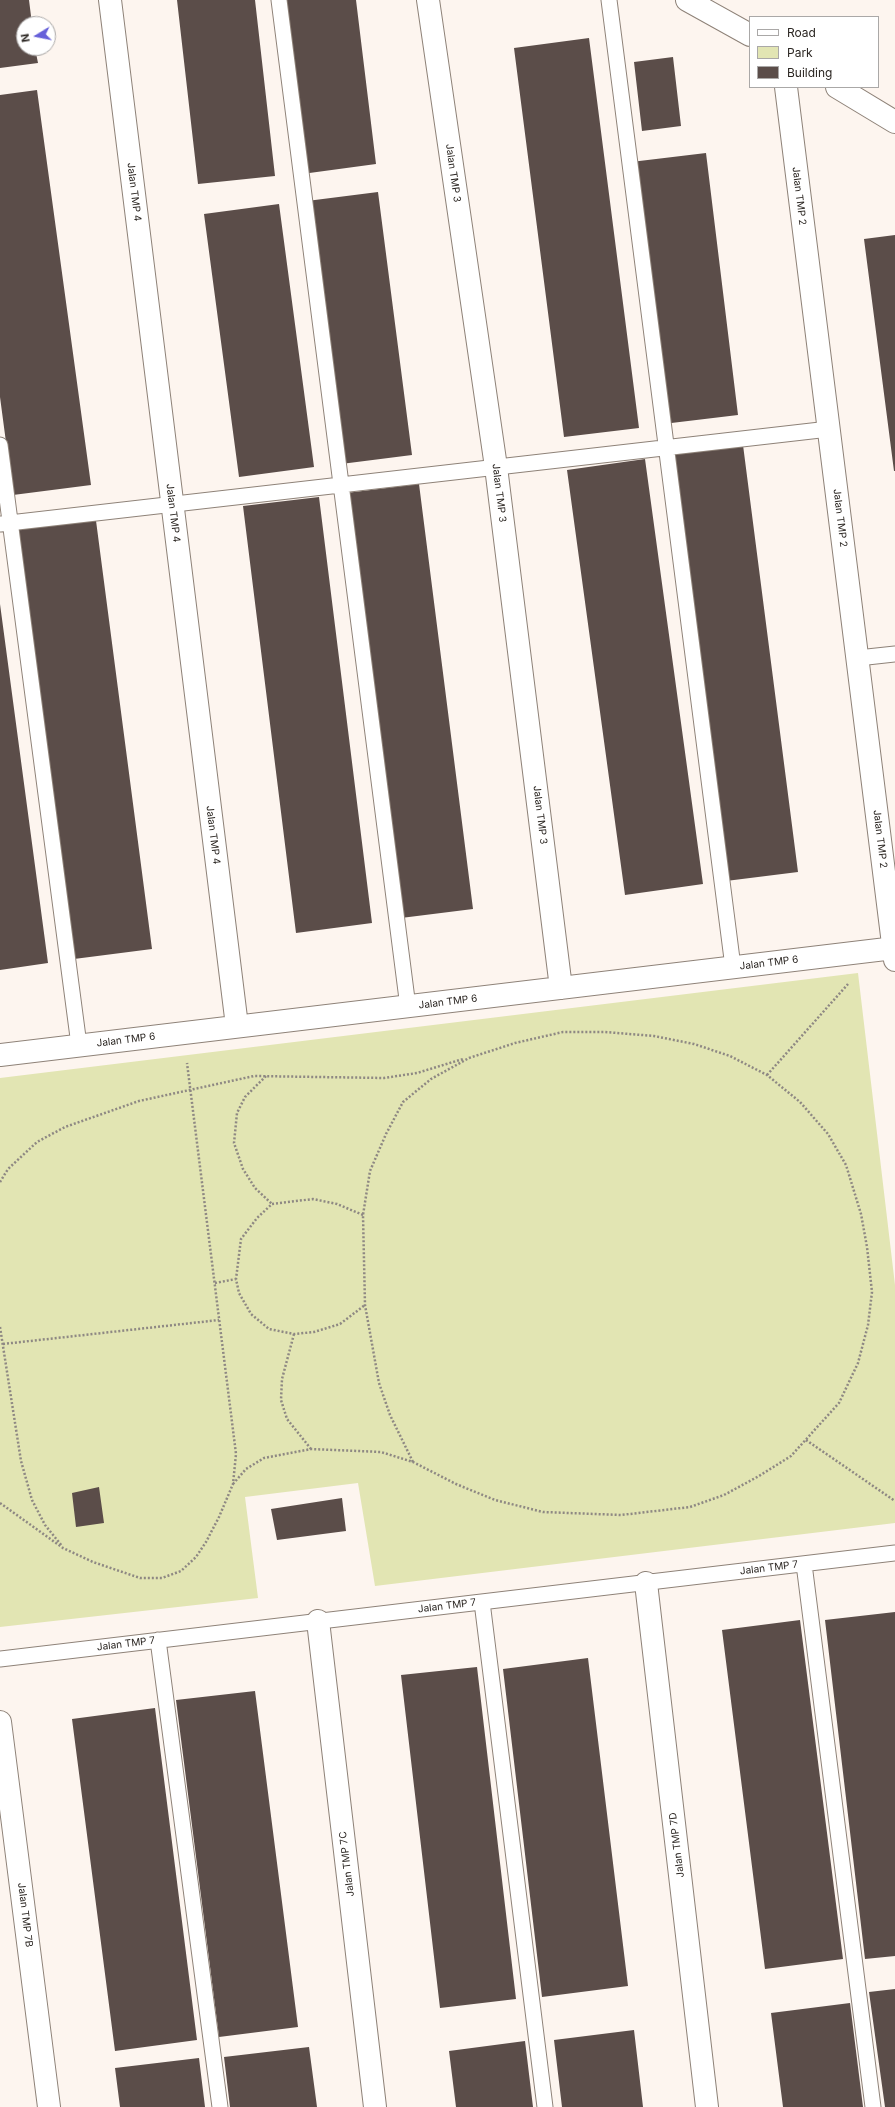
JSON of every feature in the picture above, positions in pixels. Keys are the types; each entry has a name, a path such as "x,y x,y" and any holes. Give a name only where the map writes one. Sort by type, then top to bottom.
{"street":[{"name":"Jalan TMP 4","path":"110,0 237,1026"},
{"name":"Jalan TMP 3","path":"428,0 496,467 561,988"},
{"path":"687,0 749,34"},
{"name":"Jalan TMP 2","path":"786,88 894,952"},
{"path":"839,88 895,122"},
{"name":"Jalan TMP 6","path":"0,1055 872,951 894,952"},
{"name":"Jalan TMP 7D","path":"646,1583 707,2107"},
{"name":"Jalan TMP 7C","path":"318,1621 375,2107"},
{"name":"Jalan TMP 7B","path":"0,1722 49,2107"}],"lane":[{"path":"279,0 408,1006"},
{"path":"609,0 732,968"},
{"path":"5,523 828,429"},
{"path":"0,445 5,523 79,1045"},
{"path":"858,658 895,654"},
{"name":"Jalan TMP 7","path":"0,1659 895,1553"},
{"path":"804,1564 873,2107"},
{"path":"482,1602 545,2107"},
{"path":"158,1640 220,2107"}],"path":[{"path":"767,1075 858,973 872,951"},
{"path":"0,1182 8,1168 37,1142 65,1127 139,1101 254,1076 384,1078 417,1073 515,1043 563,1032 605,1032 654,1036 694,1044 730,1056 767,1075 800,1102 828,1134 846,1165 861,1214 867,1247 872,1292 868,1325 858,1362 839,1403 791,1456 724,1495 690,1507 621,1515 543,1512 495,1500 456,1484 413,1462 381,1452 311,1449 264,1458 246,1469 233,1484"},
{"path":"0,1503 63,1548 94,1562 140,1578 162,1578 181,1571 196,1558 219,1517 233,1484 236,1454 183,1033"},
{"path":"413,1462 390,1415 379,1383 366,1305 363,1216 370,1171 386,1134 403,1102 431,1079 469,1058"},
{"path":"266,1076 245,1097 236,1113 234,1143 243,1169 255,1188 272,1204"},
{"path":"363,1216 337,1204 313,1199 272,1204 257,1218 241,1239 236,1279 239,1293 252,1314 269,1329 294,1334 314,1332 340,1324 366,1305"},
{"path":"215,1283 236,1279"},
{"path":"3,1344 219,1320"},
{"path":"0,1327 21,1461 32,1500 45,1525 63,1548"},
{"path":"294,1334 282,1379 281,1400 288,1419 311,1449"},
{"path":"806,1440 895,1501"}],"green space":[{"path":"858,973 895,1285 895,1523 375,1586 358,1483 245,1497 258,1598 0,1627 0,1078"}],"building":[{"path":"0,0 29,0 31,16 16,16 16,56 37,56 38,63 0,68"},
{"path":"177,0 255,0 275,176 198,184"},
{"path":"280,0 356,0 376,164 302,174"},
{"path":"589,38 639,428 564,437 514,48"},
{"path":"673,57 681,126 642,131 634,62"},
{"path":"37,90 91,485 13,495 0,397 0,95"},
{"path":"706,153 738,415 663,424 631,162"},
{"path":"378,192 412,455 341,464 307,201"},
{"path":"279,204 314,467 239,477 204,214"},
{"path":"895,235 895,471 894,471 864,239"},
{"path":"743,445 798,872 726,881 671,454"},
{"path":"645,459 703,884 625,895 567,470"},
{"path":"419,484 473,909 401,918 346,493"},
{"path":"319,497 372,923 296,933 243,506"},
{"path":"95,513 152,949 74,959 17,523"},
{"path":"0,604 48,963 0,970"},
{"path":"99,1487 104,1523 76,1527 72,1493"},
{"path":"342,1498 346,1531 277,1540 271,1509"},
{"path":"895,1612 895,1956 865,1959 825,1620"},
{"path":"800,1620 843,1959 765,1969 722,1630"},
{"path":"588,1658 628,1986 542,1997 503,1669"},
{"path":"477,1667 516,1999 440,2008 401,1675"},
{"path":"255,1691 298,2027 219,2037 176,1700"},
{"path":"155,1708 197,2040 115,2051 72,1719"},
{"path":"895,1989 895,2107 885,2107 869,1992"},
{"path":"850,2003 863,2107 783,2107 771,2013"},
{"path":"634,2030 643,2107 562,2107 554,2040"},
{"path":"525,2041 533,2107 456,2107 449,2051"},
{"path":"309,2047 317,2107 230,2107 224,2057"},
{"path":"199,2058 205,2107 120,2107 115,2068"}]}
